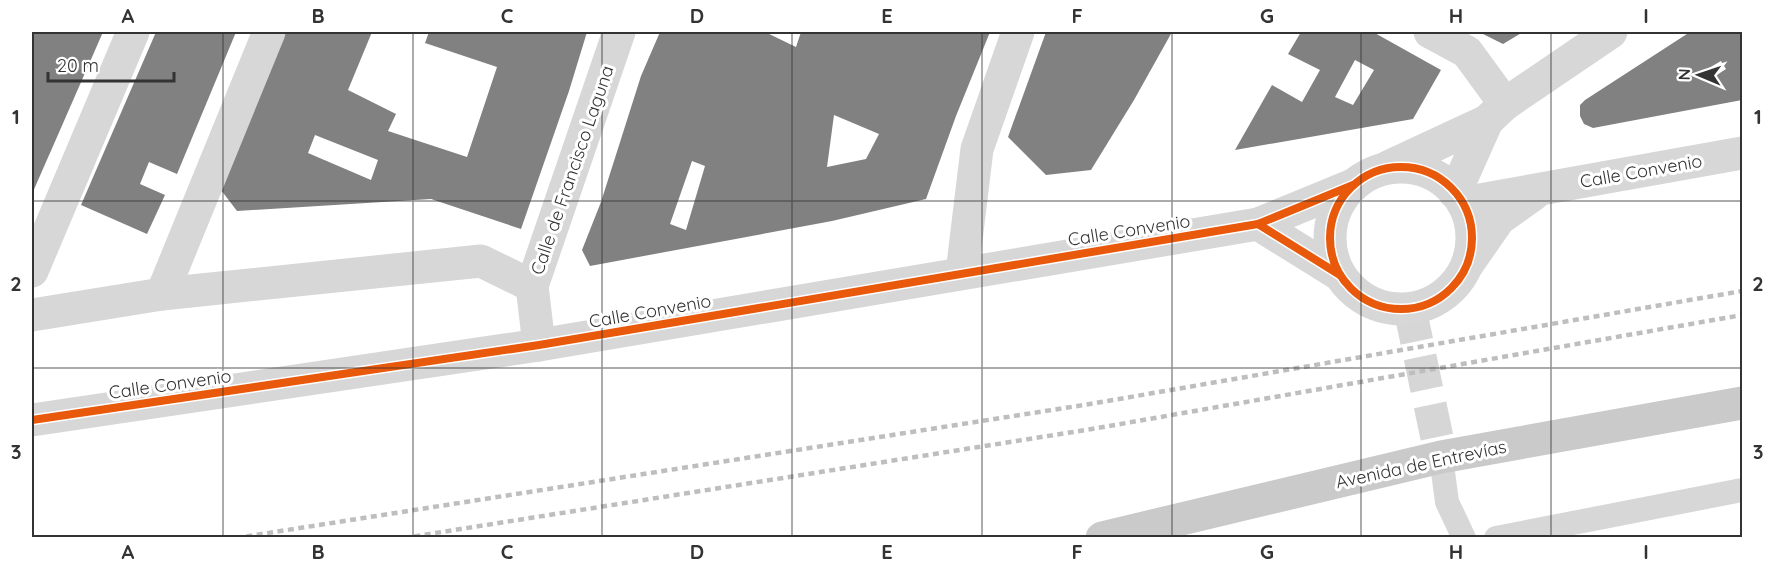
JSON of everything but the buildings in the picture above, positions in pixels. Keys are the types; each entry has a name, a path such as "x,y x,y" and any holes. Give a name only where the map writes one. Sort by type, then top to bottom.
{"main road":[{"name":"Avenida de Entrevías","path":"1102,537 1441,457 1743,403"}],"street":[{"path":"32,271 133,32"},
{"path":"162,294 269,32"},
{"name":"Calle de Francisco Laguna","path":"539,345 532,285 619,32"},
{"path":"962,273 977,149 1018,32"},
{"path":"1430,32 1467,52 1496,112 1459,198"},
{"path":"1384,169 1403,167 1423,171 1441,179 1459,198 1470,226 1471,250 1462,273 1449,291 1431,303 1410,309 1389,309 1370,302 1353,291 1340,275 1331,252 1330,227 1338,204 1353,185 1367,175 1384,169 1496,112 1611,32"},
{"name":"Calle Convenio","path":"1459,198 1540,190 1743,153"},
{"name":"Calle Convenio","path":"36,417 539,345 1258,224 1353,185"},
{"name":"Calle Convenio","path":"1462,273 1499,219 1540,190"},
{"path":"1258,224 1340,275"},
{"path":"32,315 162,294 481,261 532,285"}],"lane":[{"path":"1441,457 1447,502 1464,537"},
{"path":"1497,537 1743,490"}],"tunnel":[{"path":"1410,309 1441,457"}],"railway":[{"path":"236,538 1090,404 1742,291"},
{"path":"404,538 1092,429 1742,315"}],"cycle path":[{"path":"1401,167 1428,173 1451,188 1466,211 1472,238 1466,265 1451,288 1428,303 1401,309 1374,303 1351,288 1336,265 1330,238 1336,211 1351,188 1374,173 1401,167"},
{"path":"32,420 539,345 1258,224 1353,185"},
{"path":"1258,224 1340,275"}]}
